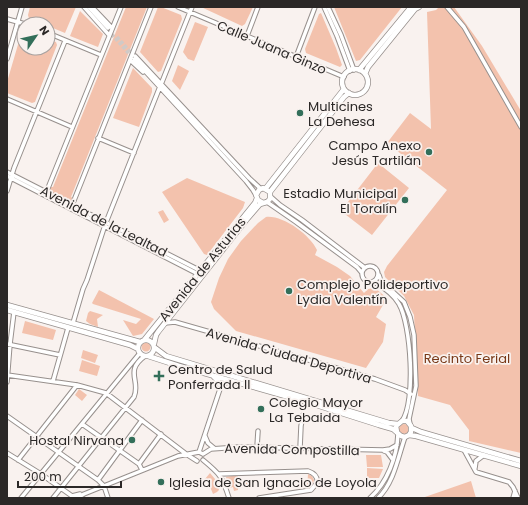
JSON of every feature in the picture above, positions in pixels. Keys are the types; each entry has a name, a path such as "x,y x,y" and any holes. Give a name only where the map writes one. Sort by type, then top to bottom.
{"main road":[{"path":"354,70 365,74 368,80 365,91 358,94 349,93 344,89 342,83 344,77 354,70 411,7"},
{"path":"365,74 368,67 415,9 419,7"},
{"path":"267,191 344,89"},
{"path":"267,191 344,97 349,93"},
{"name":"Avenida de Asturias","path":"145,339 255,203 257,191 267,191 265,202 247,218 171,315 156,335 154,345"},
{"path":"256,197 259,201 265,202"},
{"path":"7,305 140,342 145,339 151,341 166,356 389,423 400,423 407,421 411,426 421,432 521,461"},
{"path":"8,310 130,345 147,356 212,376 310,403 393,429 398,433 407,436 416,436 521,466"},
{"path":"139,351 140,342"},
{"path":"147,356 153,352 154,345"},
{"path":"212,376 221,386 226,382 232,381"},
{"path":"273,393 275,388"},
{"path":"398,433 396,429 400,423"},
{"path":"407,436 411,432 411,426"}],"street":[{"path":"86,7 109,29"},
{"path":"86,7 109,35"},
{"path":"92,7 109,29"},
{"path":"46,194 101,56 109,35 109,29 121,7"},
{"path":"72,207 98,138 133,59 134,52 151,7"},
{"name":"Calle Juana Ginzo","path":"178,7 344,77"},
{"path":"162,82 192,7"},
{"path":"246,36 258,7"},
{"path":"296,57 315,7"},
{"path":"324,7 354,70"},
{"path":"328,7 341,35 354,70"},
{"path":"447,7 464,27 521,127"},
{"path":"7,59 16,26"},
{"path":"56,37 101,56"},
{"path":"7,191 10,176 65,41"},
{"path":"134,52 162,82 170,96 254,190 256,197"},
{"path":"133,59 159,89 170,96"},
{"path":"133,59 250,178 267,191 280,205 365,268"},
{"path":"106,224 159,89"},
{"path":"7,99 72,127"},
{"path":"98,138 134,153"},
{"name":"Avenida de la Lealtad","path":"7,172 10,176 199,273"},
{"path":"265,202 315,236 362,273 362,276 366,281 374,282 381,286 398,302 406,318 408,329 411,383 411,394 407,412 400,423"},
{"name":"Avenida de la Lealtad","path":"73,323 82,289 87,280 106,224"},
{"path":"362,273 365,268 371,266 376,268 381,281 404,302 410,317 414,335 416,386 409,419 411,426"},
{"path":"374,282 379,275"},
{"path":"7,382 8,344 14,312"},
{"path":"171,315 172,320 176,323"},
{"name":"Avenida Ciudad Deportiva","path":"165,323 176,323 401,388 411,394"},
{"path":"53,381 68,328"},
{"path":"8,344 60,355"},
{"path":"21,498 82,424 139,351"},
{"path":"53,498 125,408 136,392 134,368 147,356"},
{"path":"7,375 77,385 106,393 186,454 197,461 203,460"},
{"path":"401,388 408,386 411,383"},
{"path":"18,460 77,385"},
{"path":"221,386 200,453 203,460 219,474 223,480 228,498"},
{"path":"300,448 303,415"},
{"path":"7,416 98,480 104,486 108,498"},
{"path":"98,480 142,420"},
{"path":"82,424 139,464 142,470"},
{"path":"257,447 258,431"},
{"path":"370,498 378,491 384,482 393,460 397,445 398,433"},
{"path":"139,464 161,434"},
{"path":"205,436 208,443 215,448"},
{"path":"378,498 390,481 407,436"},
{"name":"Avenida Compostilla","path":"84,494 178,456 200,453 215,448 257,447 383,450 390,449 397,445"},
{"path":"178,456 179,449"},
{"path":"463,449 475,471 479,474 509,482 518,498"},
{"path":"383,450 387,452 393,460"},
{"path":"7,453 41,474 72,496 84,494"},
{"path":"197,461 195,456 200,453"},
{"path":"479,474 475,464 477,460 484,455"},
{"path":"219,474 308,470 317,478 317,483 311,490 259,498"},
{"path":"513,498 515,491"},
{"path":"77,498 84,494"}],"green space":[{"path":"30,7 76,7 65,33 56,29 56,16 28,15"},
{"path":"126,7 147,7 71,197 73,198 71,203 49,192 51,187 53,187"},
{"path":"158,7 181,15 182,19 161,71 158,72 140,52"},
{"path":"201,7 253,7 245,24 242,26"},
{"path":"334,7 402,7 360,60 356,61"},
{"name":"Recinto Ferial","path":"439,7 454,7 482,46 521,111 521,453 469,441 469,430 450,405 418,396 414,315 404,296 385,277 384,272 387,266 447,190 387,143 410,113 431,129 427,12 436,10"},
{"path":"80,11 103,34 98,47 70,36"},
{"path":"321,13 342,65 340,67 306,53 305,49 319,14"},
{"path":"195,22 208,27 194,61 188,59 183,52"},
{"path":"16,51 16,56 53,56 35,102 32,103 7,93 7,82"},
{"path":"178,65 189,71 180,90 172,81"},
{"path":"133,68 152,88 152,92 139,127 113,118"},
{"path":"378,163 409,188 372,235 341,211"},
{"path":"187,178 245,202 243,208 207,255 204,254 162,192"},
{"path":"163,210 169,220 164,223 158,212"},
{"name":"Complejo Polideportivo Lydia Valentín","path":"266,217 280,219 302,232 317,250 315,255 350,276 364,293 368,289 375,288 387,298 376,317 386,324 383,342 366,368 236,331 214,309 211,302 219,278 228,259 241,241 258,223"},
{"path":"99,290 154,319 142,334 133,336 123,320 136,324 141,319 93,304 92,303"},
{"path":"90,311 103,315 97,319 98,327 86,321"},
{"path":"25,321 56,330 53,340 22,333"},
{"path":"146,342 151,347 146,352 141,347"},
{"path":"83,350 98,355 95,363 81,358"},
{"path":"82,360 100,366 97,376 79,371"},
{"path":"79,389 87,395 82,401 75,395"},
{"path":"404,424 409,429 404,434 399,429"},
{"path":"366,455 381,455 383,467 367,467"},
{"path":"367,468 383,469 379,478 367,478"},
{"path":"210,473 215,479 219,490 213,494 205,479"},
{"path":"308,474 312,476 314,480 312,486 307,488"},
{"path":"238,475 238,480 248,480 247,486 238,484 238,490 234,491 233,487 229,488 226,477"},
{"path":"471,481 476,498 422,498"}],"tunnel":[{"path":"108,30 132,57"},
{"path":"117,37 134,56"}],"place":[{"name":"Multicines La Dehesa","path":"300,113"},
{"name":"Campo Anexo Jesús Tartilán","path":"429,152"},
{"name":"Estadio Municipal El Toralín","path":"405,200"},
{"name":"Complejo Polideportivo Lydia Valentín","path":"289,291"},
{"name":"Centro de Salud Ponferrada II","path":"159,376"},
{"name":"Colegio Mayor La Tebaida","path":"261,409"},
{"name":"Hostal Nirvana","path":"132,440"},
{"name":"Iglesia de San Ignacio de Loyola","path":"161,482"}]}
